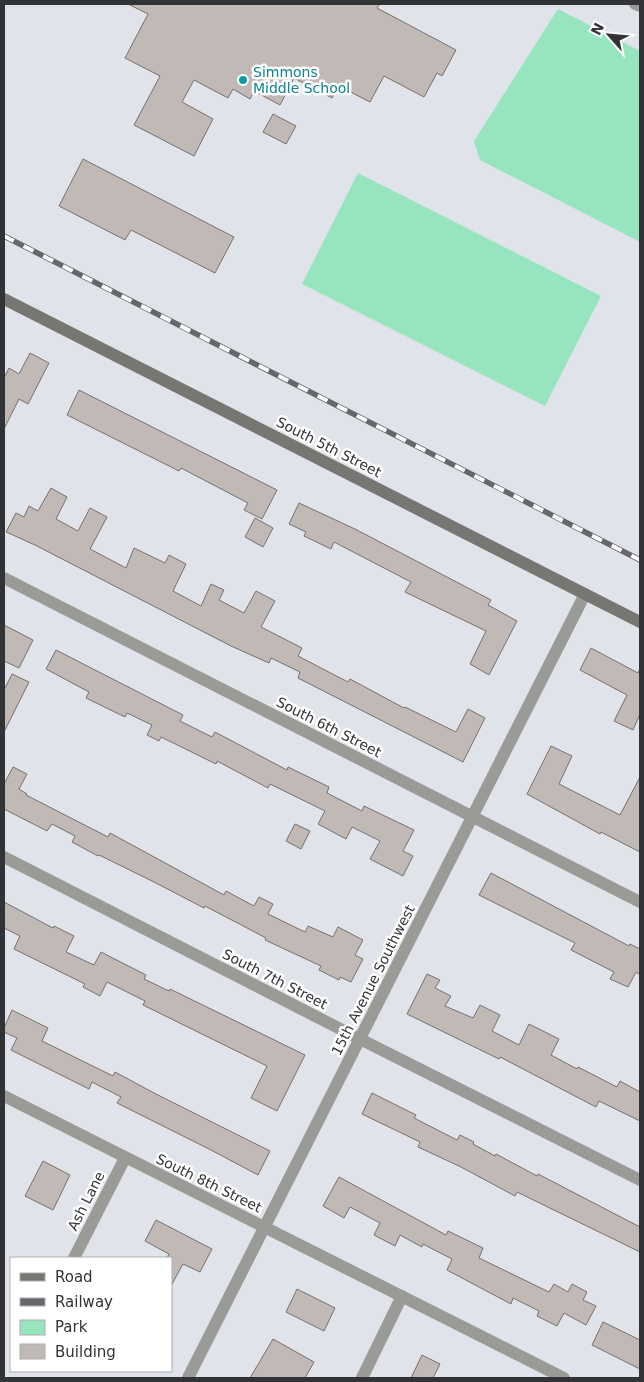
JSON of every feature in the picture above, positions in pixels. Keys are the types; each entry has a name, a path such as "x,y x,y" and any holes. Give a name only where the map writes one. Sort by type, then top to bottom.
{"main road":[{"name":"South 5th Street","path":"4,300 640,622"}],"street":[{"path":"635,4 640,6"},
{"name":"South 6th Street","path":"4,578 640,902"},
{"name":"15th Avenue Southwest","path":"188,1378 585,594"},
{"name":"South 7th Street","path":"4,857 640,1180"},
{"name":"South 8th Street","path":"4,1096 564,1378"},
{"name":"Ash Lane","path":"75,1257 125,1158"},
{"path":"362,1378 402,1296"}],"green space":[{"path":"558,9 640,51 640,242 480,160 474,141"},
{"path":"358,173 601,296 545,406 302,284"}],"building":[{"name":"Simmons Middle School","path":"128,4 380,4 377,8 456,50 442,76 437,73 424,97 384,76 370,102 339,86 332,98 294,78 280,105 254,91 250,99 233,89 228,98 194,80 182,102 213,119 194,156 134,125 160,76 125,58 148,14"},
{"path":"273,114 296,126 286,144 263,132"},
{"path":"83,159 234,237 215,273 131,230 125,240 59,206"},
{"path":"30,353 49,363 28,404 19,399 4,429 4,378 9,368 19,374"},
{"path":"79,390 277,490 262,519 244,510 248,503 181,468 179,471 67,415"},
{"path":"51,488 67,497 56,519 78,531 90,508 107,517 90,549 126,568 134,548 165,563 169,555 186,564 173,591 201,606 211,584 224,590 219,600 244,613 256,591 275,601 261,627 302,648 298,656 348,682 350,679 404,708 456,732 468,709 485,718 463,762 298,678 300,672 271,658 269,663 231,646 35,545 6,532 16,513 24,517 29,506 38,511"},
{"path":"299,503 355,529 491,600 488,605 517,621 489,675 470,664 486,631 405,592 411,582 334,542 331,549 304,536 306,532 289,524"},
{"path":"255,518 273,528 263,547 245,537"},
{"path":"4,625 33,640 19,668 4,661"},
{"path":"591,648 638,673 640,668 640,714 633,730 614,721 627,695 580,670"},
{"path":"56,650 183,715 180,721 212,737 215,732 287,770 288,767 329,787 327,793 362,811 364,806 414,830 403,851 413,856 403,876 370,859 380,841 352,827 346,839 318,824 325,811 270,784 268,788 217,761 216,764 161,737 159,741 147,735 152,725 127,713 125,717 86,698 89,692 46,669"},
{"path":"12,674 29,682 4,732 4,690"},
{"path":"551,746 572,756 559,784 620,815 640,777 640,852 601,832 600,834 527,794"},
{"path":"13,767 27,774 19,789 26,795 108,837 110,833 224,895 226,891 254,906 259,897 273,904 268,914 305,932 308,926 333,937 338,927 363,940 355,955 363,959 351,982 340,977 339,980 319,970 321,966 265,940 266,938 205,906 204,908 98,856 72,842 75,836 52,824 47,831 4,809 4,784"},
{"path":"295,824 310,831 301,849 286,841"},
{"path":"491,873 629,946 630,944 640,949 640,975 636,972 628,987 610,979 614,972 571,950 575,943 479,895"},
{"path":"4,902 53,928 54,926 74,936 66,952 94,965 101,952 146,975 144,979 169,991 170,989 305,1055 277,1111 251,1098 267,1066 143,1005 145,1001 107,982 100,996 83,987 85,984 14,949 20,936 4,928"},
{"path":"427,974 440,980 435,988 451,996 445,1006 473,1018 480,1005 500,1015 492,1031 519,1045 529,1024 559,1039 551,1055 617,1087 620,1081 640,1092 640,1121 599,1101 596,1107 500,1057 499,1059 407,1014"},
{"path":"12,1010 48,1028 42,1041 113,1076 115,1072 270,1151 258,1175 117,1103 121,1097 92,1082 89,1089 11,1050 17,1038 4,1032 4,1028"},
{"path":"372,1093 416,1115 414,1118 457,1140 460,1135 495,1156 496,1154 537,1176 538,1174 640,1227 640,1252 517,1192 515,1196 461,1167 418,1147 420,1142 362,1114"},
{"path":"43,1161 70,1175 53,1210 25,1196"},
{"path":"339,1177 446,1235 448,1231 483,1248 479,1258 549,1292 554,1284 568,1292 572,1284 587,1292 583,1300 596,1306 586,1325 564,1313 557,1326 537,1316 539,1311 513,1298 511,1304 447,1270 452,1259 423,1244 422,1247 400,1235 395,1246 374,1235 380,1223 350,1207 344,1218 323,1206"},
{"path":"156,1220 212,1249 200,1272 183,1264 172,1284 172,1257 168,1257 169,1254 145,1241"},
{"path":"297,1289 335,1308 324,1331 286,1312"},
{"path":"603,1322 640,1340 640,1369 592,1345"},
{"path":"273,1339 314,1362 305,1378 250,1378"},
{"path":"422,1355 440,1364 433,1378 411,1378"}],"railway":[{"path":"4,236 640,560"}],"place":[{"name":"Simmons Middle School","path":"243,80"}]}
